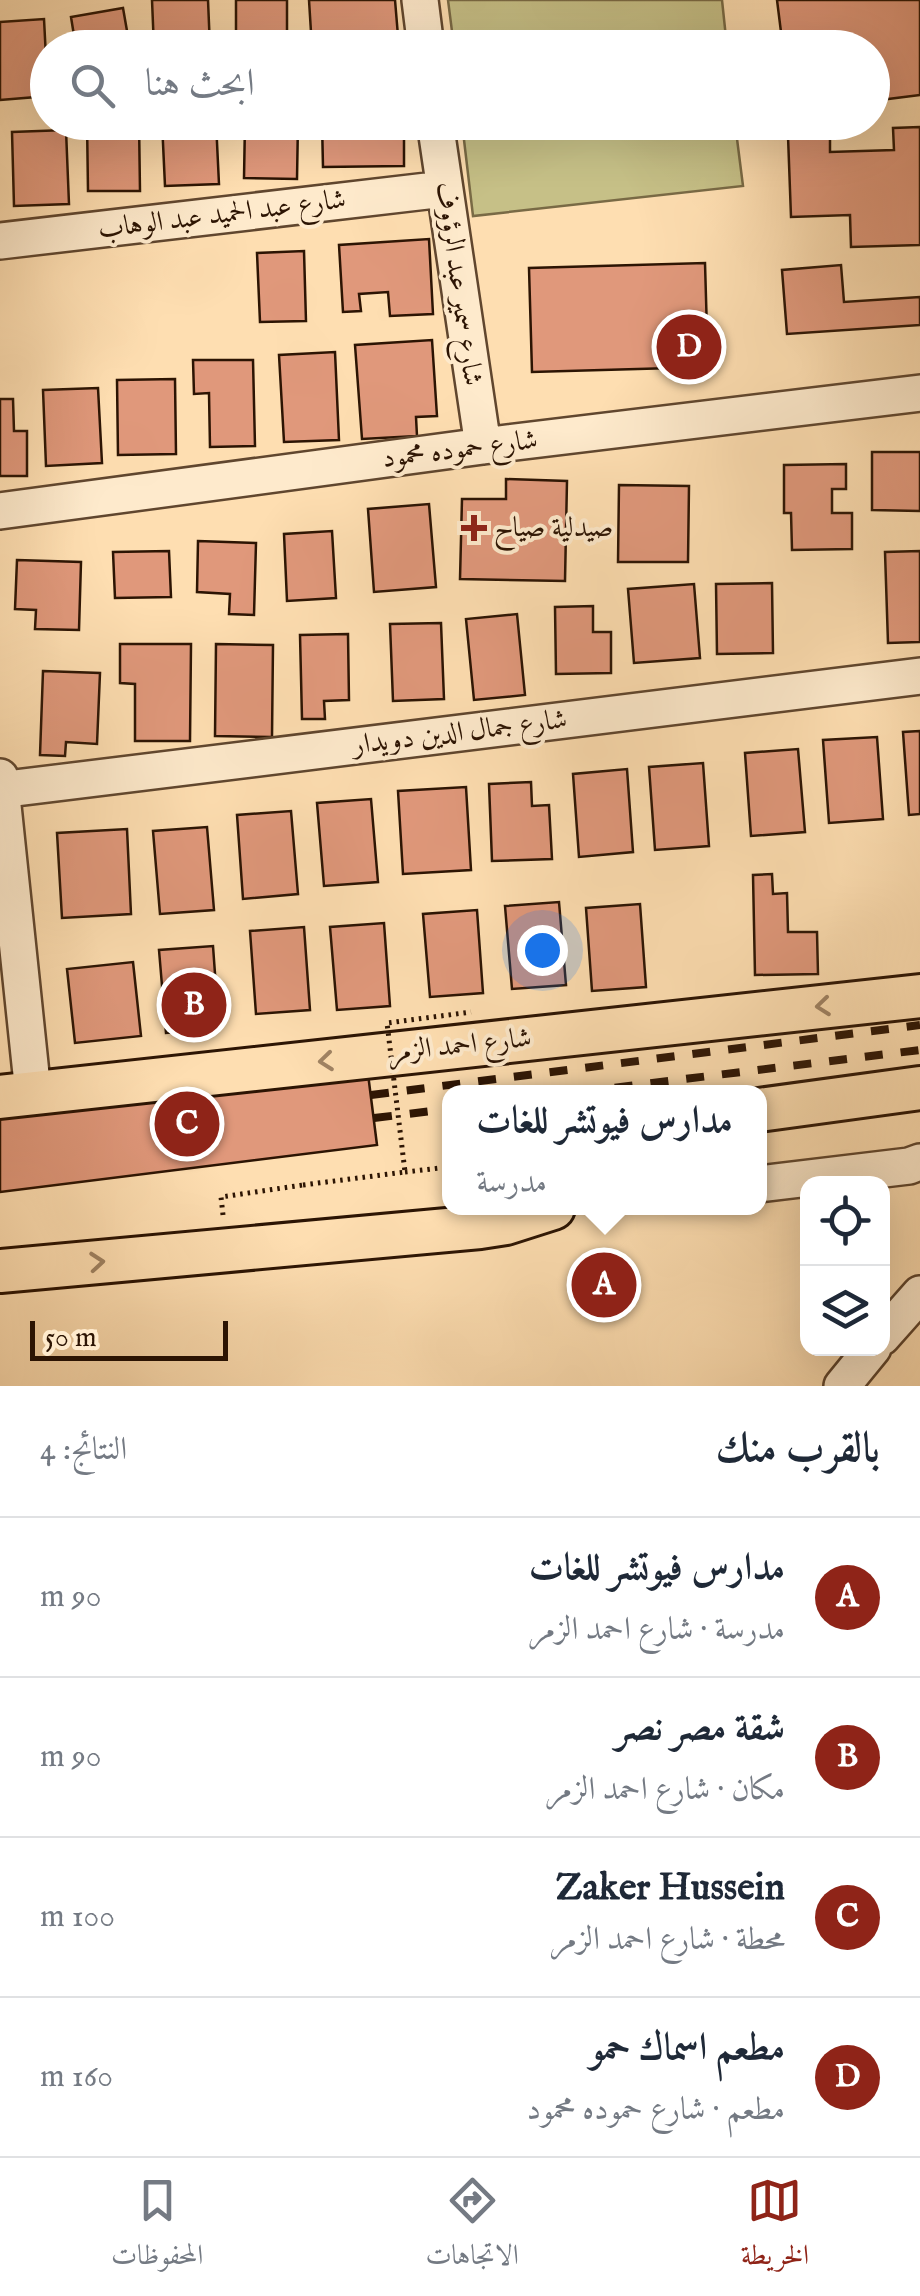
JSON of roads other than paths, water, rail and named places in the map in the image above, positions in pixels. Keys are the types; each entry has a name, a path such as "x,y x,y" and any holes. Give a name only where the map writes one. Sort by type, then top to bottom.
{"main road":[{"name":"شارع احمد الزمر","path":"16,1095 920,996"},
{"path":"767,1109 920,1088"},
{"path":"0,1271 480,1228 531,1215"}],"street":[{"path":"420,0 424,30"},
{"name":"شارع سمير عبد الرؤوف","path":"437,140 482,446"},
{"name":"شارع عبد الحميد عبد الوهاب","path":"0,240 444,190"},
{"name":"شارع حموده محمود","path":"0,512 482,446 920,393"},
{"name":"شارع جمال الدين دويدار","path":"1,790 920,676"},
{"path":"0,777 16,1095"},
{"path":"767,1183 920,1162"},
{"path":"890,1330 918,1305"},
{"path":"842,1386 866,1356"}],"railway":[{"path":"449,1085 920,1025"},
{"path":"636,1085 920,1050"},
{"path":"371,1095 442,1086"},
{"path":"374,1118 442,1110"}],"place":[{"name":"مطعم اسماك حمو","path":"689,347"},
{"name":"صيدلية صياح","path":"474,528"},
{"name":"شقة مصر نصر","path":"194,1005"},
{"name":"Zaker Hussein","path":"187,1124"},
{"name":"مدارس فيوتشر للغات","path":"604,1285"}]}
